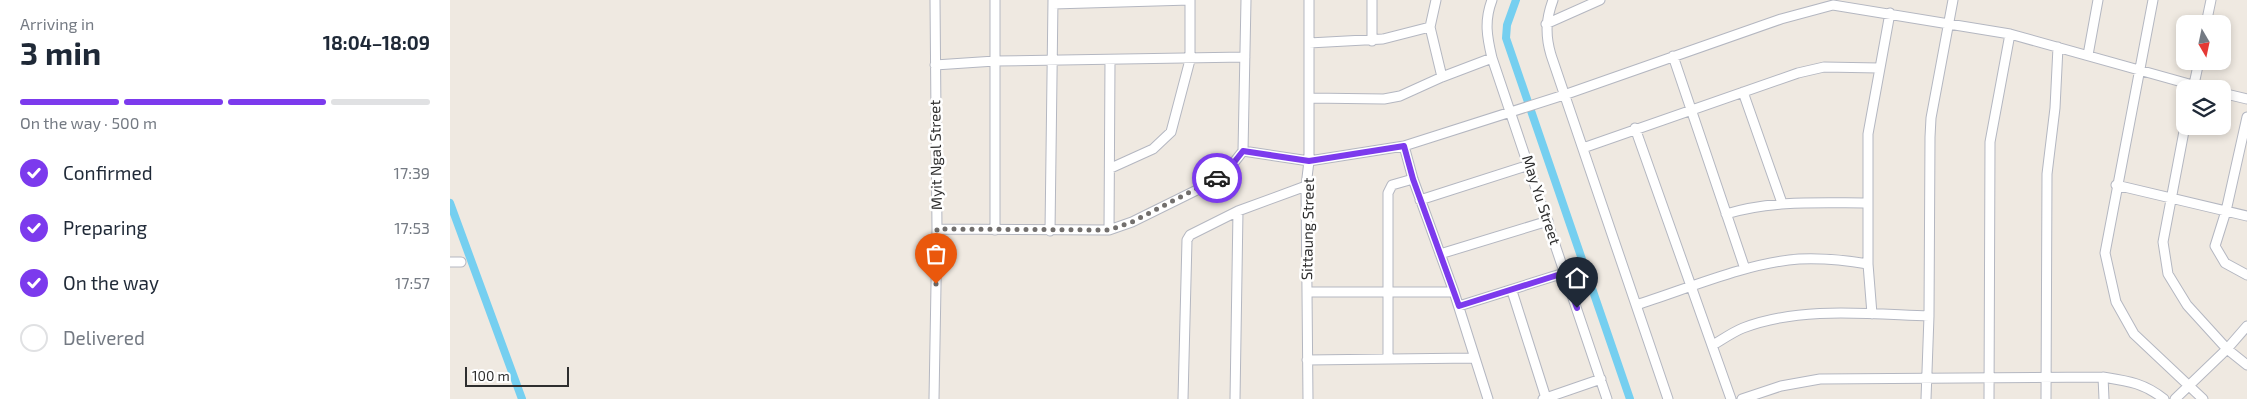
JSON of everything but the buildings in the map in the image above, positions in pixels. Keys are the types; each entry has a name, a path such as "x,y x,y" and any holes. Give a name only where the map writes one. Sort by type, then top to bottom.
{"street":[{"name":"Myit Ngal Street","path":"934,399 937,229 935,0"},
{"path":"995,0 995,230"},
{"path":"1050,231 1053,2 1190,0 1190,60 1171,132 1153,149 1111,168"},
{"path":"937,229 1109,230 1132,222 1202,187 1228,170 1243,151 1246,0"},
{"name":"Sittaung Street","path":"1308,399 1306,186 1309,161 1309,0"},
{"path":"1372,0 1372,41"},
{"path":"1436,0 1430,27 1442,77"},
{"name":"May Yu Street","path":"1492,0 1487,13 1486,26 1492,58 1607,399"},
{"path":"1553,0 1546,24 1547,41 1668,399"},
{"path":"1546,24 1600,0"},
{"path":"1926,399 1925,378 1929,316 1931,118 1953,0"},
{"path":"2088,55 2098,0"},
{"path":"2153,0 2116,185 2105,253 2116,302 2134,334 2189,388 2203,399"},
{"path":"2208,15 2211,0"},
{"path":"1243,151 1309,161 1404,146 1564,95 1781,19 1833,6 2010,34 2088,55 2176,82"},
{"path":"1872,314 1868,264 1868,134 1890,14"},
{"path":"1309,43 1372,41 1430,27"},
{"path":"1989,399 1990,142 2010,34"},
{"path":"2046,399 2048,174 2055,108 2058,47"},
{"path":"1673,56 1745,269"},
{"path":"935,65 995,61 1190,60 1246,57"},
{"path":"1310,98 1384,98 1400,96 1442,77 1492,58"},
{"path":"1109,230 1111,168 1110,61"},
{"path":"1583,148 1635,128 1798,74 1824,67 1879,68"},
{"path":"1743,92 1782,203"},
{"path":"2231,95 2247,99"},
{"path":"2247,117 2226,211 2215,246 2225,263 2247,275"},
{"path":"1635,128 1731,399"},
{"path":"2184,135 2163,242 2168,274 2187,305 2227,349 2247,365"},
{"path":"1404,146 1413,179 1459,306 1488,399"},
{"path":"1420,200 1529,165"},
{"path":"1388,359 1388,193 1392,185 1413,179"},
{"path":"2116,185 2247,216"},
{"path":"1183,399 1187,240 1190,235 1238,211 1306,186"},
{"path":"1726,214 1746,208 1782,203 1867,203"},
{"path":"1235,399 1238,211"},
{"path":"1440,254 1548,221"},
{"path":"1636,305 1745,269 1799,259 1837,259 1868,264"},
{"path":"450,262 461,262"},
{"path":"1459,306 1512,291 1564,273"},
{"path":"1512,291 1544,398 1601,379"},
{"path":"1307,292 1454,292"},
{"path":"1713,345 1743,328 1790,316 1836,313 1929,316"},
{"path":"2175,399 2189,388 2247,326"},
{"path":"1307,360 1474,358"},
{"path":"2104,377 2104,399"},
{"path":"1742,399 1801,381 2104,377 2136,382 2164,399"}],"waterway":[{"path":"1516,0 1507,25 1506,38 1630,399"},
{"path":"450,203 522,399"}],"way so far":[{"path":"936,284 937,229 1109,230 1132,222 1217,178"}],"route":[{"path":"1217,178 1228,170 1243,151 1309,161 1404,146 1413,179 1459,306 1512,291 1564,273 1577,308"}]}
